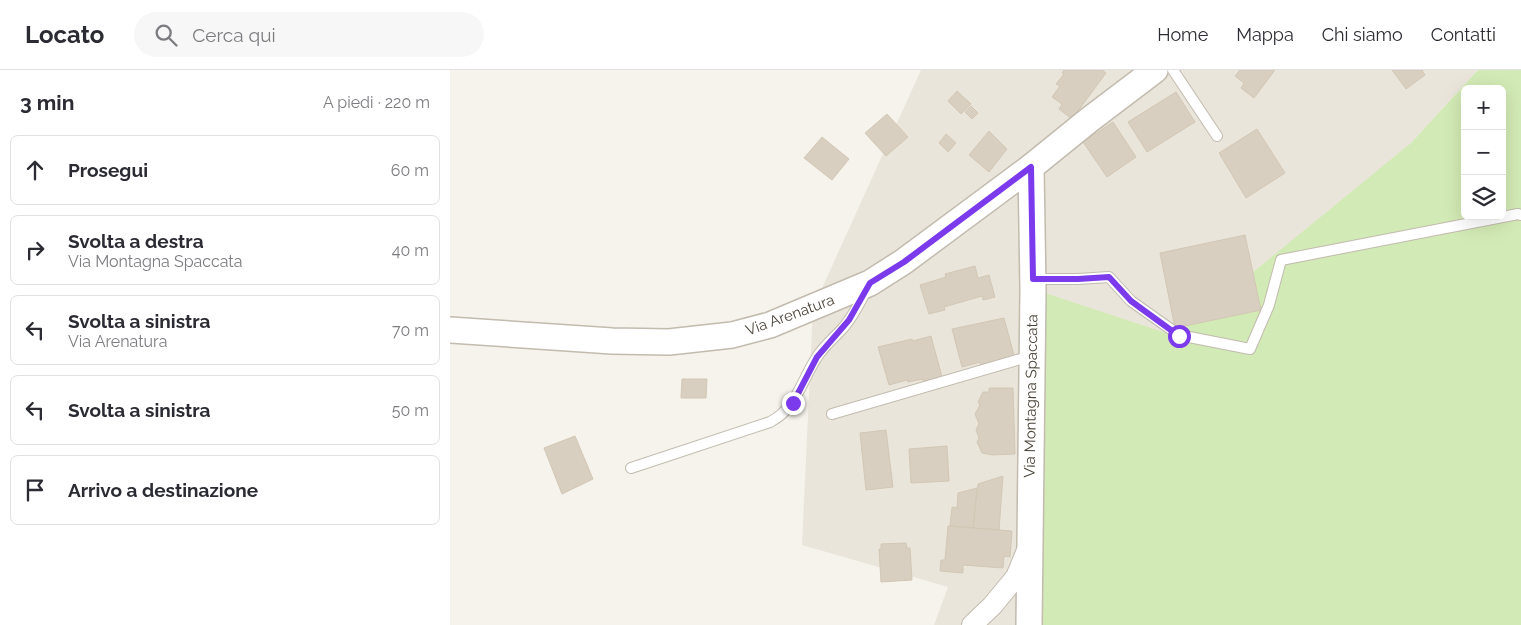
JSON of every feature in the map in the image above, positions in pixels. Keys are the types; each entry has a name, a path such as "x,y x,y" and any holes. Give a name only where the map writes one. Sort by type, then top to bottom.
{"street":[{"name":"Via Arenatura","path":"450,330 634,342 675,342 708,339 752,331 770,325 870,283 904,262 1031,167 1149,72"},
{"name":"Via Montagna Spaccata","path":"1029,625 1033,279 1031,167"},
{"path":"972,625 992,606 1016,577 1029,544"}],"lane":[{"path":"1172,70 1217,136"},
{"path":"1033,279 1109,277 1131,301 1179,336 1250,349 1269,305 1281,260 1521,214"},
{"path":"631,468 770,422 782,415 797,396 817,357 849,320 870,283"},
{"path":"832,414 1032,356"}],"shaded area":[{"path":"921,70 1478,70 1464,85 1461,85 1461,89 1411,143 1033,625 934,625 948,587 802,545 813,308"}],"green space":[{"path":"1478,70 1521,70 1521,625 1029,625 1033,289 1175,336 1411,143 1461,89 1461,220 1506,220 1506,85 1464,85"}],"building":[{"path":"1064,70 1102,70 1106,73 1072,119 1059,109 1062,104 1052,97 1060,86 1056,84 1064,74 1062,73"},
{"path":"1240,70 1275,70 1254,98 1241,88 1244,83 1235,76"},
{"path":"1392,70 1422,70 1425,75 1406,89"},
{"path":"957,91 971,104 961,114 948,101"},
{"path":"1176,92 1195,122 1147,152 1128,122"},
{"path":"971,106 978,113 972,119 965,112"},
{"path":"887,114 908,137 886,156 865,133"},
{"path":"1113,122 1136,157 1107,177 1083,142"},
{"path":"1257,129 1285,173 1246,198 1219,153"},
{"path":"989,131 1007,149 989,172 969,155"},
{"path":"946,134 956,143 948,152 939,143"},
{"path":"822,137 849,159 832,180 804,158"},
{"path":"1245,235 1261,310 1175,328 1160,253"},
{"path":"975,266 978,278 989,275 995,297 983,300 982,296 944,307 945,310 929,314 920,285 946,277 945,274"},
{"path":"1004,318 1015,359 996,364 996,361 980,365 980,362 962,367 952,329"},
{"path":"931,336 942,377 923,381 923,379 908,382 907,380 889,385 878,347"},
{"path":"682,379 707,379 706,398 681,398"},
{"path":"989,388 1013,388 1015,454 992,455 982,453 977,442 979,438 976,430 979,424 975,414 980,405 978,402 983,392 989,392"},
{"path":"886,430 893,487 866,490 860,433"},
{"path":"575,436 593,479 562,494 544,448"},
{"path":"947,446 949,481 911,483 909,449"},
{"path":"1003,476 999,530 973,528 978,484"},
{"path":"977,488 973,528 950,526 952,507 957,508 958,493"},
{"path":"948,526 1012,531 1010,557 1004,556 1003,568 963,565 963,573 940,571 941,560 945,560"},
{"path":"906,543 907,548 910,548 912,580 881,582 879,549 881,549 881,544"}],"route":[{"path":"793,403 811,366 823,348 849,320 870,283 904,262 1031,167 1033,279 1109,277 1131,301 1179,336"}]}
